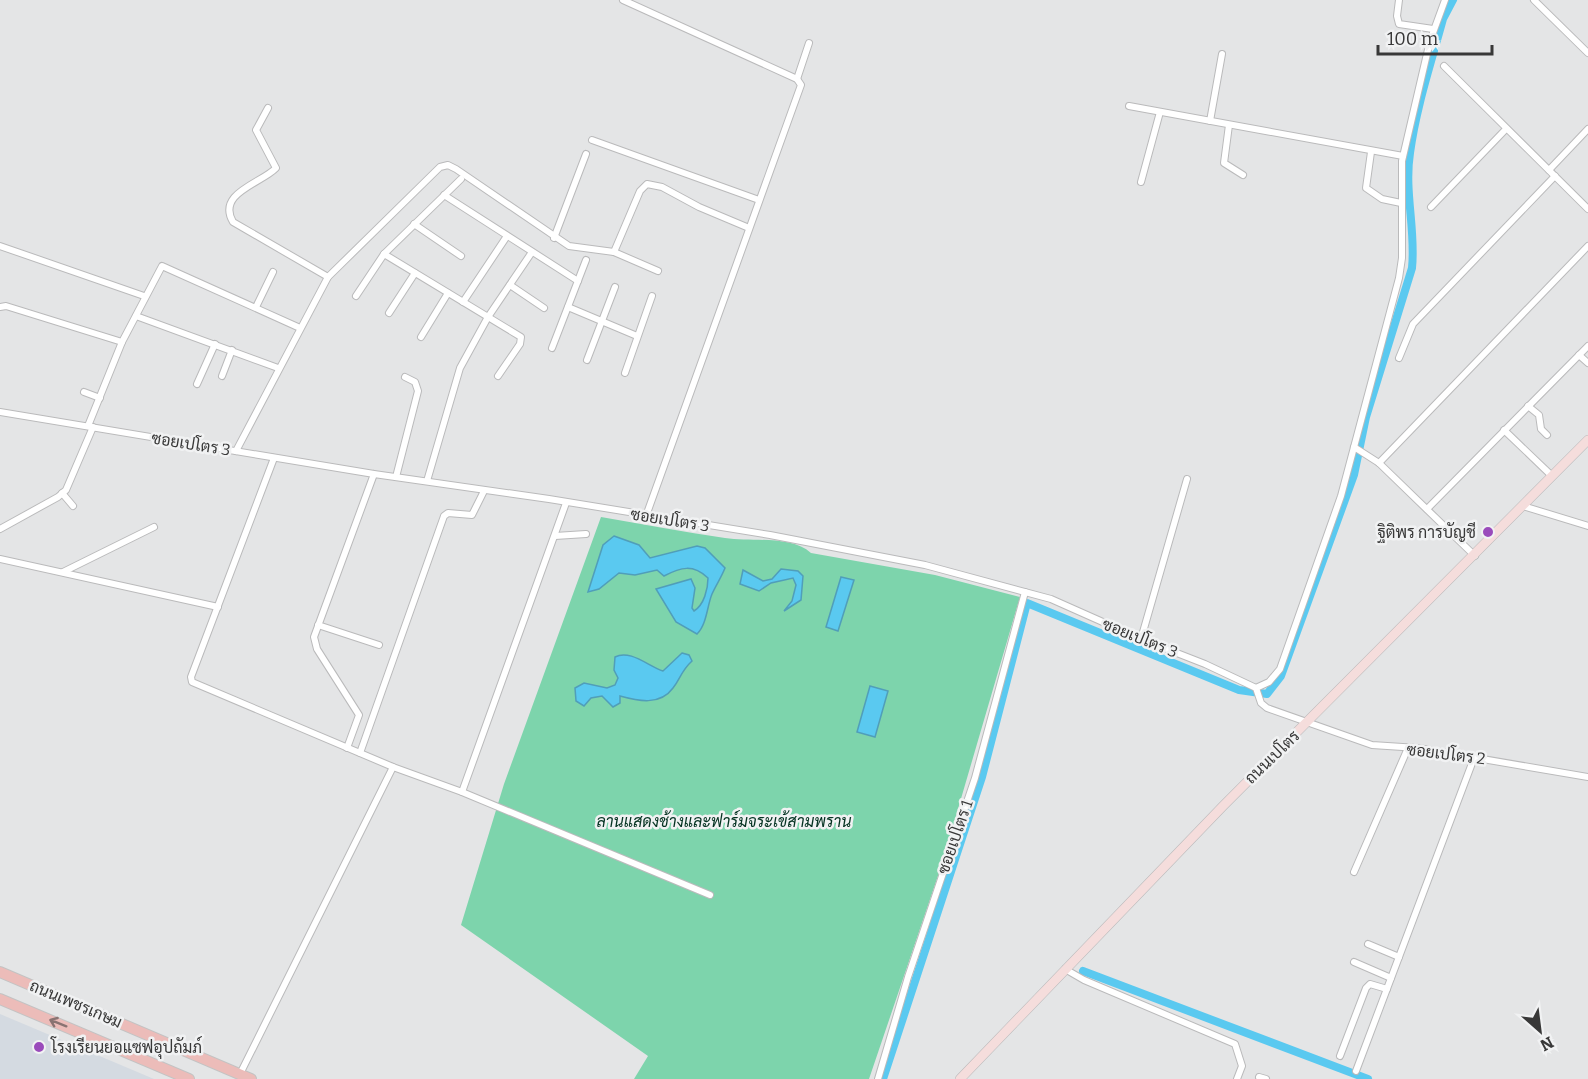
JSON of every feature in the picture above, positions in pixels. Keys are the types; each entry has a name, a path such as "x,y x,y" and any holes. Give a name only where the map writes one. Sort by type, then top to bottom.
{"main road":[{"name":"ถนนเพชรเกษม","path":"0,972 246,1077"},
{"name":"ถนนเพชรเกษม","path":"0,999 189,1079"}],"street":[{"path":"623,0 797,79 801,85 646,516"},
{"path":"1398,0 1399,24 1433,29"},
{"path":"1307,723 1273,711 1261,703 1256,690 1269,682 1280,669 1356,448 1399,278 1402,258 1403,156 1433,29 1445,0"},
{"path":"1534,0 1588,53"},
{"path":"797,79 809,43"},
{"path":"1210,122 1222,54"},
{"path":"1444,66 1588,209"},
{"path":"1129,106 1371,152 1403,156"},
{"path":"268,108 256,131 276,168 237,194 231,201 230,215 233,222 328,277"},
{"path":"1141,182 1160,112"},
{"path":"1229,125 1224,163 1243,175"},
{"path":"1431,207 1506,129"},
{"path":"1549,170 1588,129"},
{"path":"592,141 759,200"},
{"path":"1371,152 1366,188 1382,199 1401,203"},
{"path":"554,238 586,154"},
{"path":"236,451 328,277 440,167 448,165 569,246 614,252 658,271"},
{"path":"1399,358 1413,324 1555,176"},
{"path":"356,296 384,254 461,179"},
{"path":"614,252 640,191 647,184 662,187 699,207 749,228"},
{"path":"444,195 578,281"},
{"path":"414,224 461,256"},
{"path":"463,302 507,236"},
{"path":"0,246 144,296"},
{"path":"1379,463 1588,246"},
{"path":"427,481 460,368 488,317 532,252"},
{"path":"384,254 522,340 498,376"},
{"path":"552,348 586,260"},
{"path":"0,529 62,494 73,477 122,342 159,267 163,266 300,328"},
{"path":"256,307 273,272"},
{"path":"389,313 415,273"},
{"path":"510,285 544,308"},
{"path":"587,360 615,287"},
{"path":"421,337 448,293"},
{"path":"625,373 651,296"},
{"path":"0,307 6,306 122,342"},
{"path":"568,307 637,336"},
{"path":"136,316 278,368"},
{"path":"197,384 215,344"},
{"path":"1427,509 1588,346"},
{"path":"222,376 232,350"},
{"path":"1579,355 1588,363"},
{"path":"396,477 418,391 415,382 405,377"},
{"path":"84,392 100,398"},
{"path":"1528,406 1539,415 1541,429 1547,435"},
{"name":"ซอยเปโตร 3","path":"0,412 374,474 770,535 925,565 1061,604 1140,639 1205,663 1256,690"},
{"path":"1504,430 1552,476"},
{"name":"ถนนเปโตร","path":"960,1079 1222,806 1588,440"},
{"path":"1356,448 1379,463 1474,556"},
{"path":"274,458 191,677 192,682 393,767 462,792 710,895"},
{"path":"347,748 359,715 315,644 318,625 374,474"},
{"path":"1140,639 1187,479"},
{"path":"360,753 444,516 448,513 472,515 484,491"},
{"path":"62,494 73,506"},
{"path":"462,792 566,503"},
{"path":"1523,506 1588,526"},
{"path":"63,572 154,527"},
{"path":"555,536 586,534"},
{"path":"0,560 218,607"},
{"name":"ซอยเปโตร 1","path":"878,1079 908,977 975,778 1025,592"},
{"path":"318,625 380,645"},
{"name":"ซอยเปโตร 2","path":"1307,723 1372,745 1408,748 1588,777"},
{"path":"1354,873 1408,748"},
{"path":"1356,1071 1474,758"},
{"path":"246,1077 393,767"},
{"path":"1368,944 1399,957"},
{"path":"1354,962 1391,978"},
{"path":"1065,969 1084,980 1235,1044 1242,1066 1238,1078"},
{"path":"1340,1056 1366,988 1370,984 1387,990"}],"shaded area":[{"name":"โรงเรียนยอแซฟอุปถัมภ์","path":"0,1014 154,1079 0,1079"}],"green space":[{"name":"ลานแสดงช้างและฟาร์มจระเข้สามพราน","path":"601,517 725,538 782,541 803,547 811,553 935,575 1020,597 941,867 869,1079 634,1079 648,1056 461,925 504,784"}],"water":[{"path":"614,536 639,545 650,558 697,546 705,548 725,568 712,594 703,625 697,634 676,622 656,589 691,579 695,588 692,608 694,611 703,601 708,578 692,569 681,569 664,576 657,570 635,575 619,573 599,589 588,592 603,545"},
{"path":"781,569 798,571 803,576 801,600 784,611 792,601 796,585 793,578 771,583 759,591 740,584 743,570 763,581 772,579"},
{"path":"841,577 854,580 838,631 826,627"},
{"path":"682,653 689,655 692,661 673,688 662,698 648,701 620,696 620,703 613,707 602,696 591,698 584,706 576,701 575,688 584,683 607,688 615,685 618,678 614,670 615,657 627,655 663,671"},
{"path":"870,686 888,691 875,737 857,732"}],"waterway":[{"path":"883,1079 982,777 1027,603 1239,690 1267,694 1281,676 1354,475 1366,417 1412,268 1413,239 1408,182 1410,153 1416,119 1443,19 1453,0"},
{"path":"1083,971 1368,1079"}],"place":[{"name":"ฐิติพร การบัญชี","path":"1488,532"},
{"name":"โรงเรียนยอแซฟอุปถัมภ์","path":"39,1047"}]}
